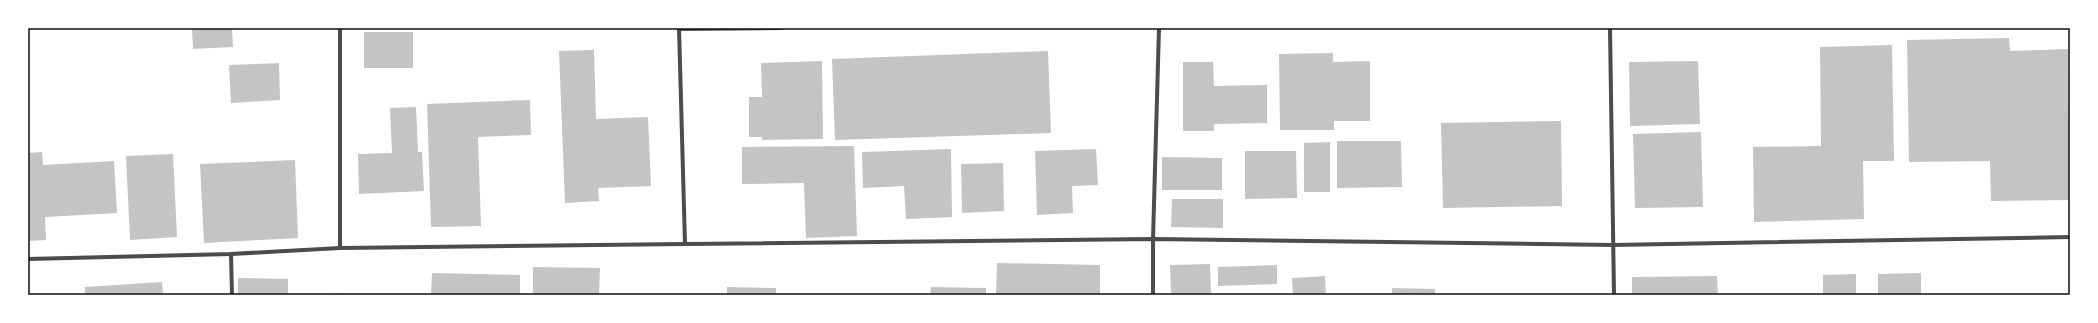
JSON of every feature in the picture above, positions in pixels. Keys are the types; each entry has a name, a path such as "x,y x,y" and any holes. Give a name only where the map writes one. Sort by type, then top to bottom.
{"street":[{"path":"340,28 340,248"},
{"path":"685,244 680,28 782,28"},
{"path":"1154,295 1153,239 1159,28"},
{"path":"1610,28 1614,295"},
{"path":"28,259 231,254 340,248 685,244 1153,239 1613,245 2070,237"},
{"path":"231,254 232,295"}],"building":[{"path":"192,28 232,28 233,47 193,49"},
{"path":"364,32 413,32 413,68 364,68"},
{"path":"2009,38 2010,51 2068,49 2070,200 1991,201 1990,161 1909,162 1907,40"},
{"path":"1892,45 1894,161 1863,161 1864,219 1754,222 1753,147 1821,146 1820,47"},
{"path":"594,50 596,119 648,117 651,186 598,188 599,201 565,203 559,51"},
{"path":"1048,51 1051,133 835,140 832,59"},
{"path":"1333,53 1333,62 1370,61 1370,121 1334,121 1334,130 1280,130 1279,54"},
{"path":"822,61 823,139 762,140 762,137 749,137 749,97 762,97 761,63"},
{"path":"1698,61 1700,124 1630,126 1629,62"},
{"path":"1183,62 1213,62 1214,86 1267,85 1267,123 1214,124 1214,131 1183,131"},
{"path":"279,63 280,100 231,103 229,65"},
{"path":"530,100 531,135 478,137 481,226 431,227 427,104"},
{"path":"416,107 418,152 422,152 424,191 359,194 358,154 392,153 390,108"},
{"path":"1561,121 1562,206 1443,208 1441,123"},
{"path":"1701,132 1703,207 1635,208 1633,134"},
{"path":"1337,141 1401,141 1402,187 1337,188"},
{"path":"1330,142 1330,192 1304,192 1304,143"},
{"path":"854,146 857,236 806,238 804,183 742,184 742,147"},
{"path":"951,149 952,217 906,219 904,186 863,188 862,152"},
{"path":"1096,149 1098,185 1072,186 1073,213 1037,215 1035,151"},
{"path":"1245,151 1296,151 1297,198 1245,199"},
{"path":"42,152 43,165 114,161 117,213 45,217 46,240 28,241 28,153"},
{"path":"173,154 177,237 130,240 126,156"},
{"path":"1162,157 1222,158 1222,190 1162,190"},
{"path":"295,160 298,238 204,243 200,164"},
{"path":"1003,163 1004,211 962,213 961,164"},
{"path":"1172,199 1223,199 1223,228 1171,227"},
{"path":"997,263 1100,265 1100,295 996,295"},
{"path":"1210,264 1211,295 1171,295 1170,265"},
{"path":"1277,265 1277,284 1218,286 1218,267"},
{"path":"533,267 600,268 599,295 533,295"},
{"path":"432,273 520,275 520,295 431,295"},
{"path":"1921,273 1921,295 1878,295 1878,274"},
{"path":"1856,274 1856,295 1823,295 1823,275"},
{"path":"1325,276 1326,295 1293,295 1292,278"},
{"path":"1717,276 1718,295 1632,295 1632,277"},
{"path":"238,278 288,279 288,295 238,295"},
{"path":"162,282 163,295 85,295 85,287"},
{"path":"727,287 776,288 776,295 727,295"},
{"path":"931,287 986,288 986,295 930,295"},
{"path":"1392,288 1435,289 1435,295 1392,295"},
{"path":"333,293 352,294 352,295 333,295"}]}
